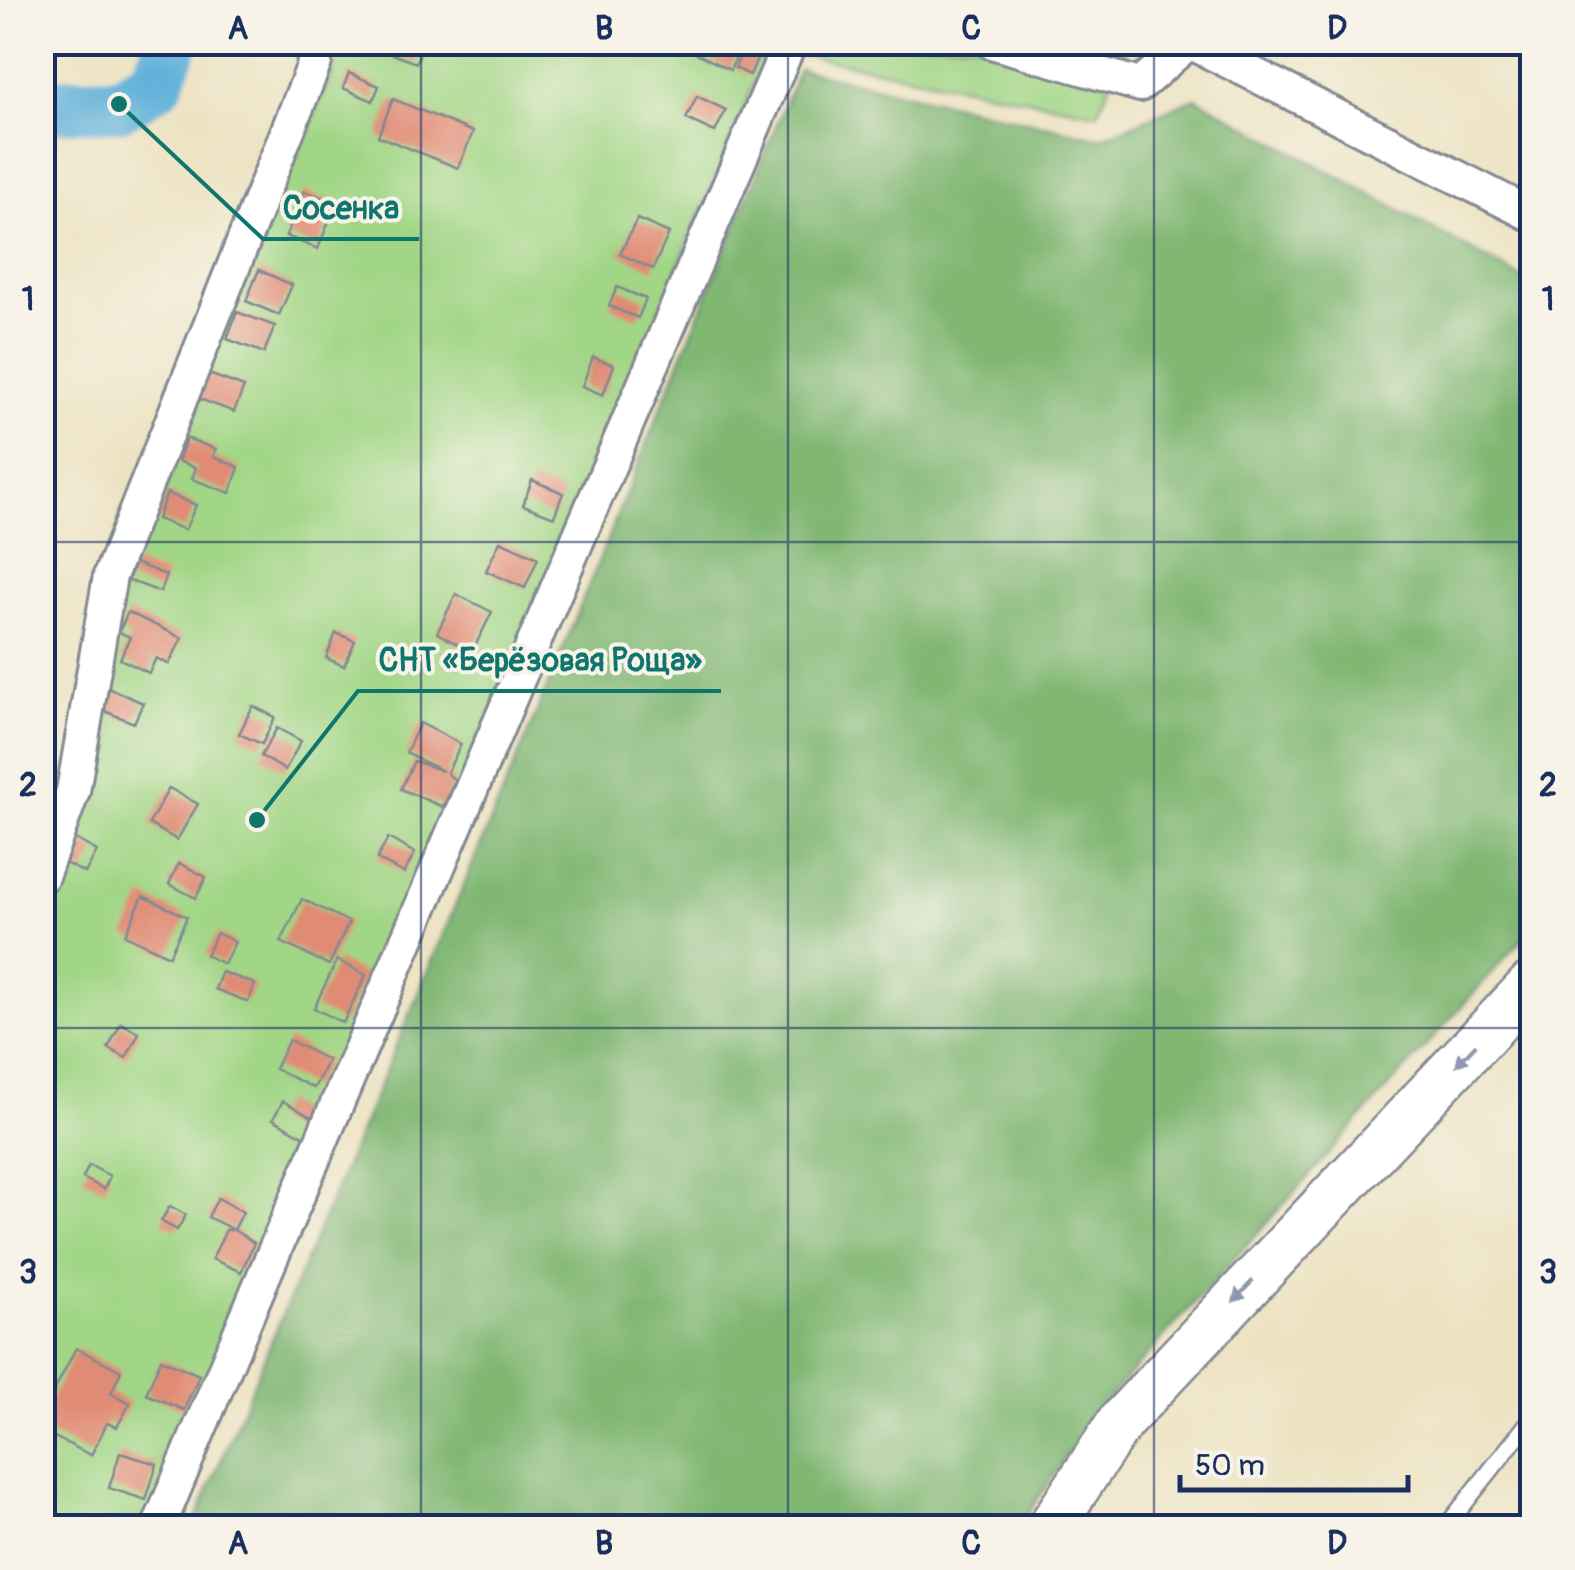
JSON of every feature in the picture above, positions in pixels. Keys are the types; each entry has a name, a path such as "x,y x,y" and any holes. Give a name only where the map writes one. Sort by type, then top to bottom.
{"street":[{"path":"42,876 73,791 110,576 315,62 309,42"},
{"path":"158,1528 790,42"},
{"path":"991,42 1140,85 1189,42 1532,215"},
{"path":"1050,1528 1121,1421 1532,984"}],"lane":[{"path":"1444,1528 1532,1418"}],"green space":[{"path":"327,43 1129,43 1097,113 769,48 154,1527 43,1527 42,899 119,574 229,305 336,64"},
{"path":"799,69 1101,138 1196,98 1532,284 1532,928 1096,1412 1019,1527 193,1527 545,693"}],"building":[{"path":"387,42 424,42 416,63 384,51"},
{"path":"674,42 735,42 742,46 730,70"},
{"path":"745,45 760,52 750,75 735,68"},
{"path":"349,73 379,86 373,101 343,88"},
{"path":"697,96 726,110 715,132 686,119"},
{"path":"393,99 473,132 458,168 378,136"},
{"path":"304,191 336,203 318,249 286,236"},
{"path":"637,219 669,233 653,269 620,254"},
{"path":"259,270 292,285 279,315 246,301"},
{"path":"617,287 646,299 638,318 609,306"},
{"path":"237,312 275,326 264,353 227,339"},
{"path":"593,357 614,365 603,395 582,386"},
{"path":"206,373 244,387 234,412 197,398"},
{"path":"186,438 216,449 213,457 239,467 230,493 192,479 196,468 178,461"},
{"path":"532,480 563,493 554,517 523,505"},
{"path":"167,493 196,505 185,530 157,519"},
{"path":"500,541 538,558 525,588 486,571"},
{"path":"135,563 166,575 160,592 128,580"},
{"path":"456,594 492,612 472,652 437,633"},
{"path":"128,612 182,638 169,664 156,658 149,673 120,659 130,637 119,632"},
{"path":"336,633 355,641 344,666 326,658"},
{"path":"106,687 143,703 134,723 97,708"},
{"path":"253,706 275,717 262,744 239,734"},
{"path":"420,723 461,744 447,773 455,780 443,807 401,789 414,761 443,771 406,753"},
{"path":"277,728 301,741 285,770 261,756"},
{"path":"169,788 198,804 177,840 149,824"},
{"path":"66,834 97,851 85,873 53,857"},
{"path":"388,838 415,853 404,873 377,859"},
{"path":"179,863 206,877 196,898 169,884"},
{"path":"143,896 187,917 169,956 125,935"},
{"path":"302,899 349,922 329,965 281,942"},
{"path":"217,933 235,942 224,964 206,955"},
{"path":"337,960 366,975 343,1023 314,1008"},
{"path":"222,972 255,984 248,1002 215,989"},
{"path":"121,1023 139,1033 126,1058 108,1048"},
{"path":"289,1040 328,1060 314,1088 275,1069"},
{"path":"283,1101 315,1119 305,1137 273,1119"},
{"path":"89,1165 110,1176 104,1189 83,1178"},
{"path":"218,1198 243,1212 234,1230 208,1217"},
{"path":"170,1206 186,1215 177,1230 161,1221"},
{"path":"226,1230 234,1230 254,1243 241,1272 212,1259"},
{"path":"76,1348 121,1371 111,1393 130,1403 117,1427 107,1423 91,1455 42,1431 42,1415"},
{"path":"161,1359 199,1375 184,1410 146,1394"},
{"path":"120,1453 157,1464 146,1500 109,1488"}],"waterway":[{"path":"42,105 119,104 157,81 172,42"}],"place":[{"name":"Сосенка","path":"119,104"},
{"name":"СНТ «Берёзовая Роща»","path":"257,820"}]}
